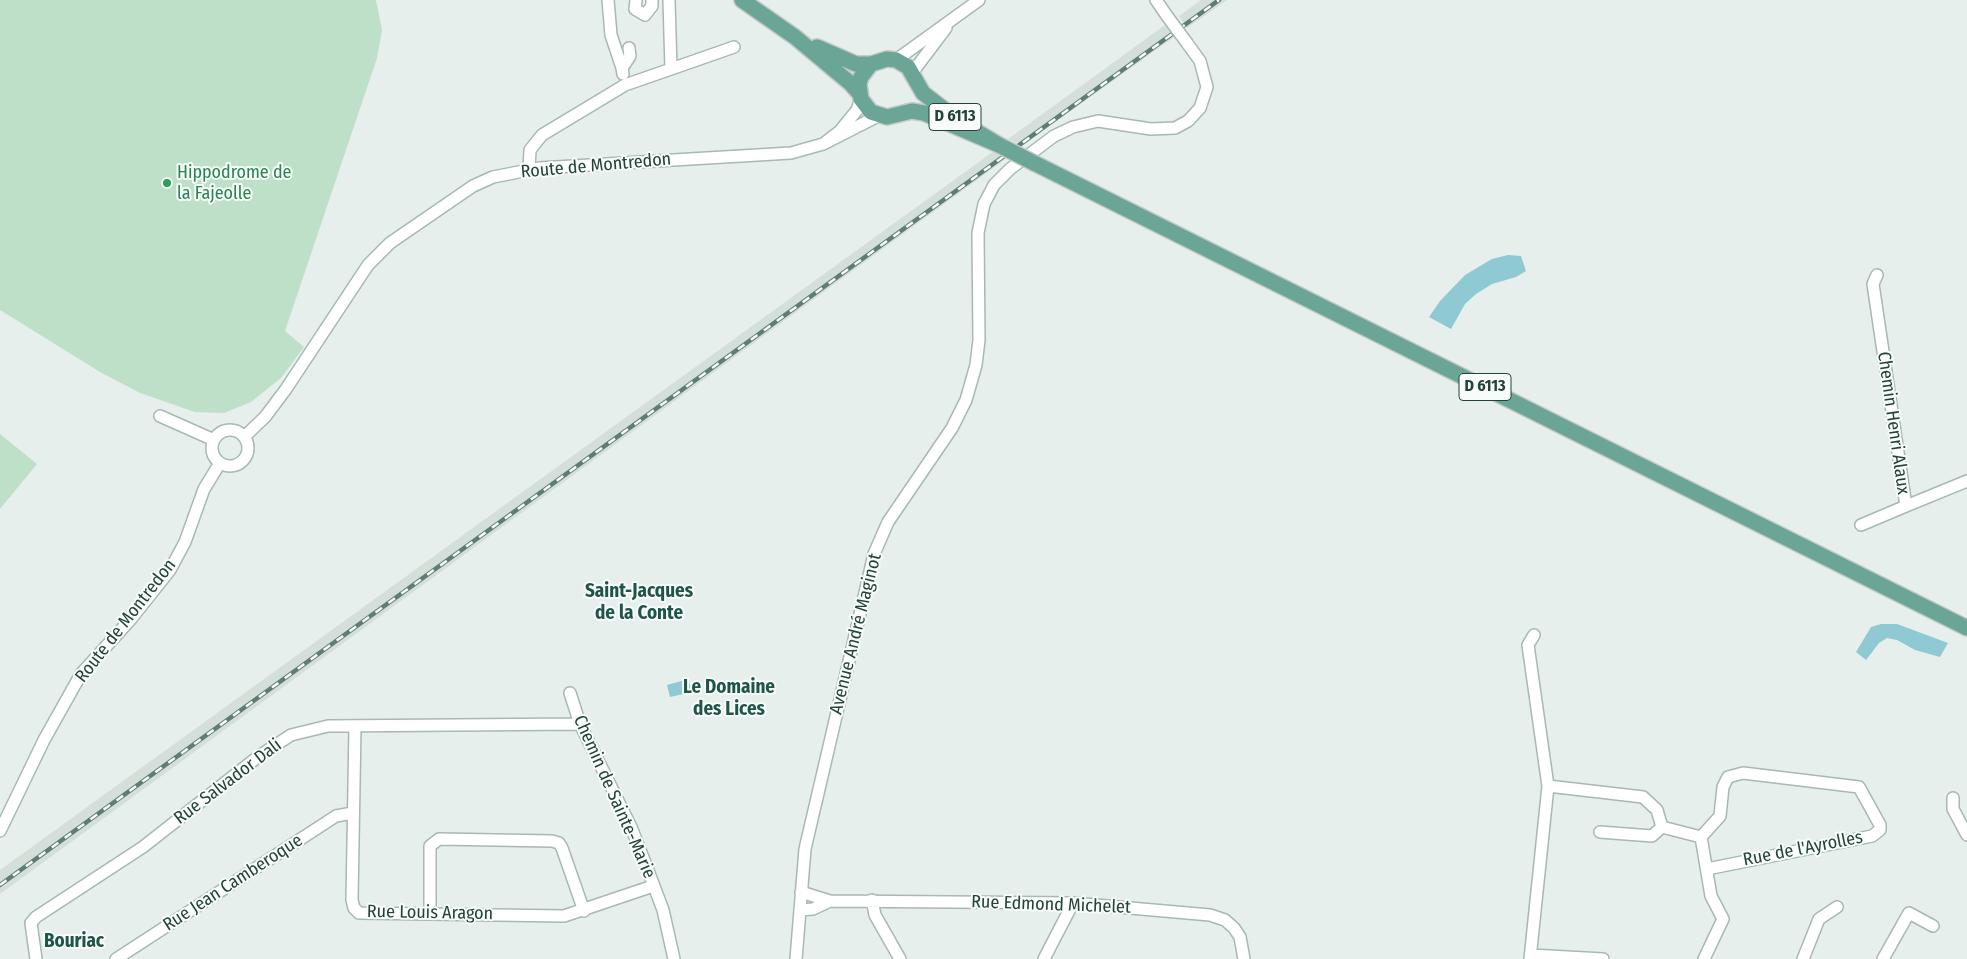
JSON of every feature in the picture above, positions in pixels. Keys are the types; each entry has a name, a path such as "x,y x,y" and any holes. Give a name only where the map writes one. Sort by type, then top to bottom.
{"main road":[{"path":"742,0 795,37 850,82 865,107 878,116 887,117 903,113 914,100 914,78 896,60 879,60 872,64 861,76 860,96"},
{"path":"795,37 843,60 856,64 872,64"},
{"name":"D 6113","path":"914,78 922,93 959,121 999,145"},
{"name":"D 6113","path":"903,113 924,113 999,145 1967,627"}],"street":[{"path":"608,0 612,21 611,35 622,68 625,85"},
{"path":"636,0 635,9 645,15 652,6 652,0"},
{"path":"669,0 671,69"},
{"path":"896,60 978,0"},
{"name":"Avenue André Maginot","path":"796,959 805,849 874,554 888,522 952,428 966,400 976,365 979,340 978,234 984,204 994,185 1010,169 1054,136 1073,127 1098,121 1152,129 1175,128 1188,121 1200,108 1207,87 1200,61 1156,0"},
{"path":"914,78 954,18"},
{"path":"529,169 530,150 542,135 625,85 734,47"},
{"path":"622,68 630,56 628,48"},
{"path":"823,144 840,130 857,110 860,96"},
{"path":"823,144 878,116"},
{"name":"Route de Montredon","path":"245,436 265,417 368,265 390,243 472,186 493,177 529,169 791,153 823,144"},
{"name":"Chemin Henri Alaux","path":"1877,275 1873,284 1906,506 1967,481"},
{"path":"160,416 214,440"},
{"path":"234,430 245,436 249,451 241,463 232,467 220,463 212,453 214,440 220,433 234,430"},
{"name":"Route de Montredon","path":"0,832 44,740 81,674 170,570 185,542 204,489 220,463"},
{"path":"1861,525 1906,506"},
{"path":"1534,635 1528,645 1534,698 1544,749 1548,786 1530,957 1603,959"},
{"name":"Chemin de Sainte-Marie","path":"570,692 580,724 631,827 663,910 674,959"},
{"name":"Rue Salvador Dali","path":"36,959 31,923 36,917 143,847 275,744 291,735 310,730 355,726 580,724"},
{"name":"Rue Louis Aragon","path":"355,726 352,900 354,908 359,913 430,912 564,916 584,911 653,886"},
{"name":"Rue de l'Ayrolles","path":"1701,837 1720,816 1723,787 1728,777 1743,773 1859,787 1880,825 1880,830 1872,836 1707,869"},
{"path":"1548,786 1643,797 1657,810 1662,827"},
{"path":"1954,798 1953,809 1967,835"},
{"name":"Rue Jean Camberoque","path":"116,959 336,816 353,813"},
{"path":"1600,832 1652,836 1662,827"},
{"path":"1662,827 1701,837 1713,901 1723,919 1704,959"},
{"path":"430,912 430,846 439,839 552,841 559,843 584,911"},
{"name":"Rue Edmond Michelet","path":"801,892 816,901"},
{"path":"872,900 875,915 900,959"},
{"name":"Rue Edmond Michelet","path":"800,910 816,901 872,900 1073,903 1210,914 1224,920 1234,928 1240,937 1244,959"},
{"path":"1044,959 1073,903"},
{"path":"1803,959 1819,919 1837,907"},
{"path":"1883,959 1909,913 1933,926"}],"shaded area":[{"path":"1201,0 1227,0 1187,28 1179,16"},
{"path":"1165,25 1174,37 1022,146 1008,139"},
{"path":"994,151 1007,158 0,894 0,870"}],"green space":[{"name":"Hippodrome de la Fajeolle","path":"0,0 376,0 382,30 377,58 285,331 304,347 281,378 251,402 224,413 195,412 140,393 100,372 0,310"},
{"path":"0,434 37,464 0,509"}],"water":[{"path":"1508,255 1521,256 1526,271 1516,277 1492,284 1476,294 1465,304 1451,329 1429,317 1440,301 1465,275 1492,259"},
{"path":"1881,624 1897,624 1948,643 1940,657 1915,650 1897,640 1887,638 1879,643 1866,660 1856,652 1871,627"},
{"path":"685,680 691,685 688,693 670,697 667,685"}],"railway":[{"path":"0,885 1219,0"}],"place":[{"name":"Hippodrome de la Fajeolle","path":"167,183"}],"district":[{"name":"Saint-Jacques de la Conte","path":"639,603"},
{"name":"Le Domaine des Lices","path":"729,699"},
{"name":"Bouriac","path":"74,942"}]}
